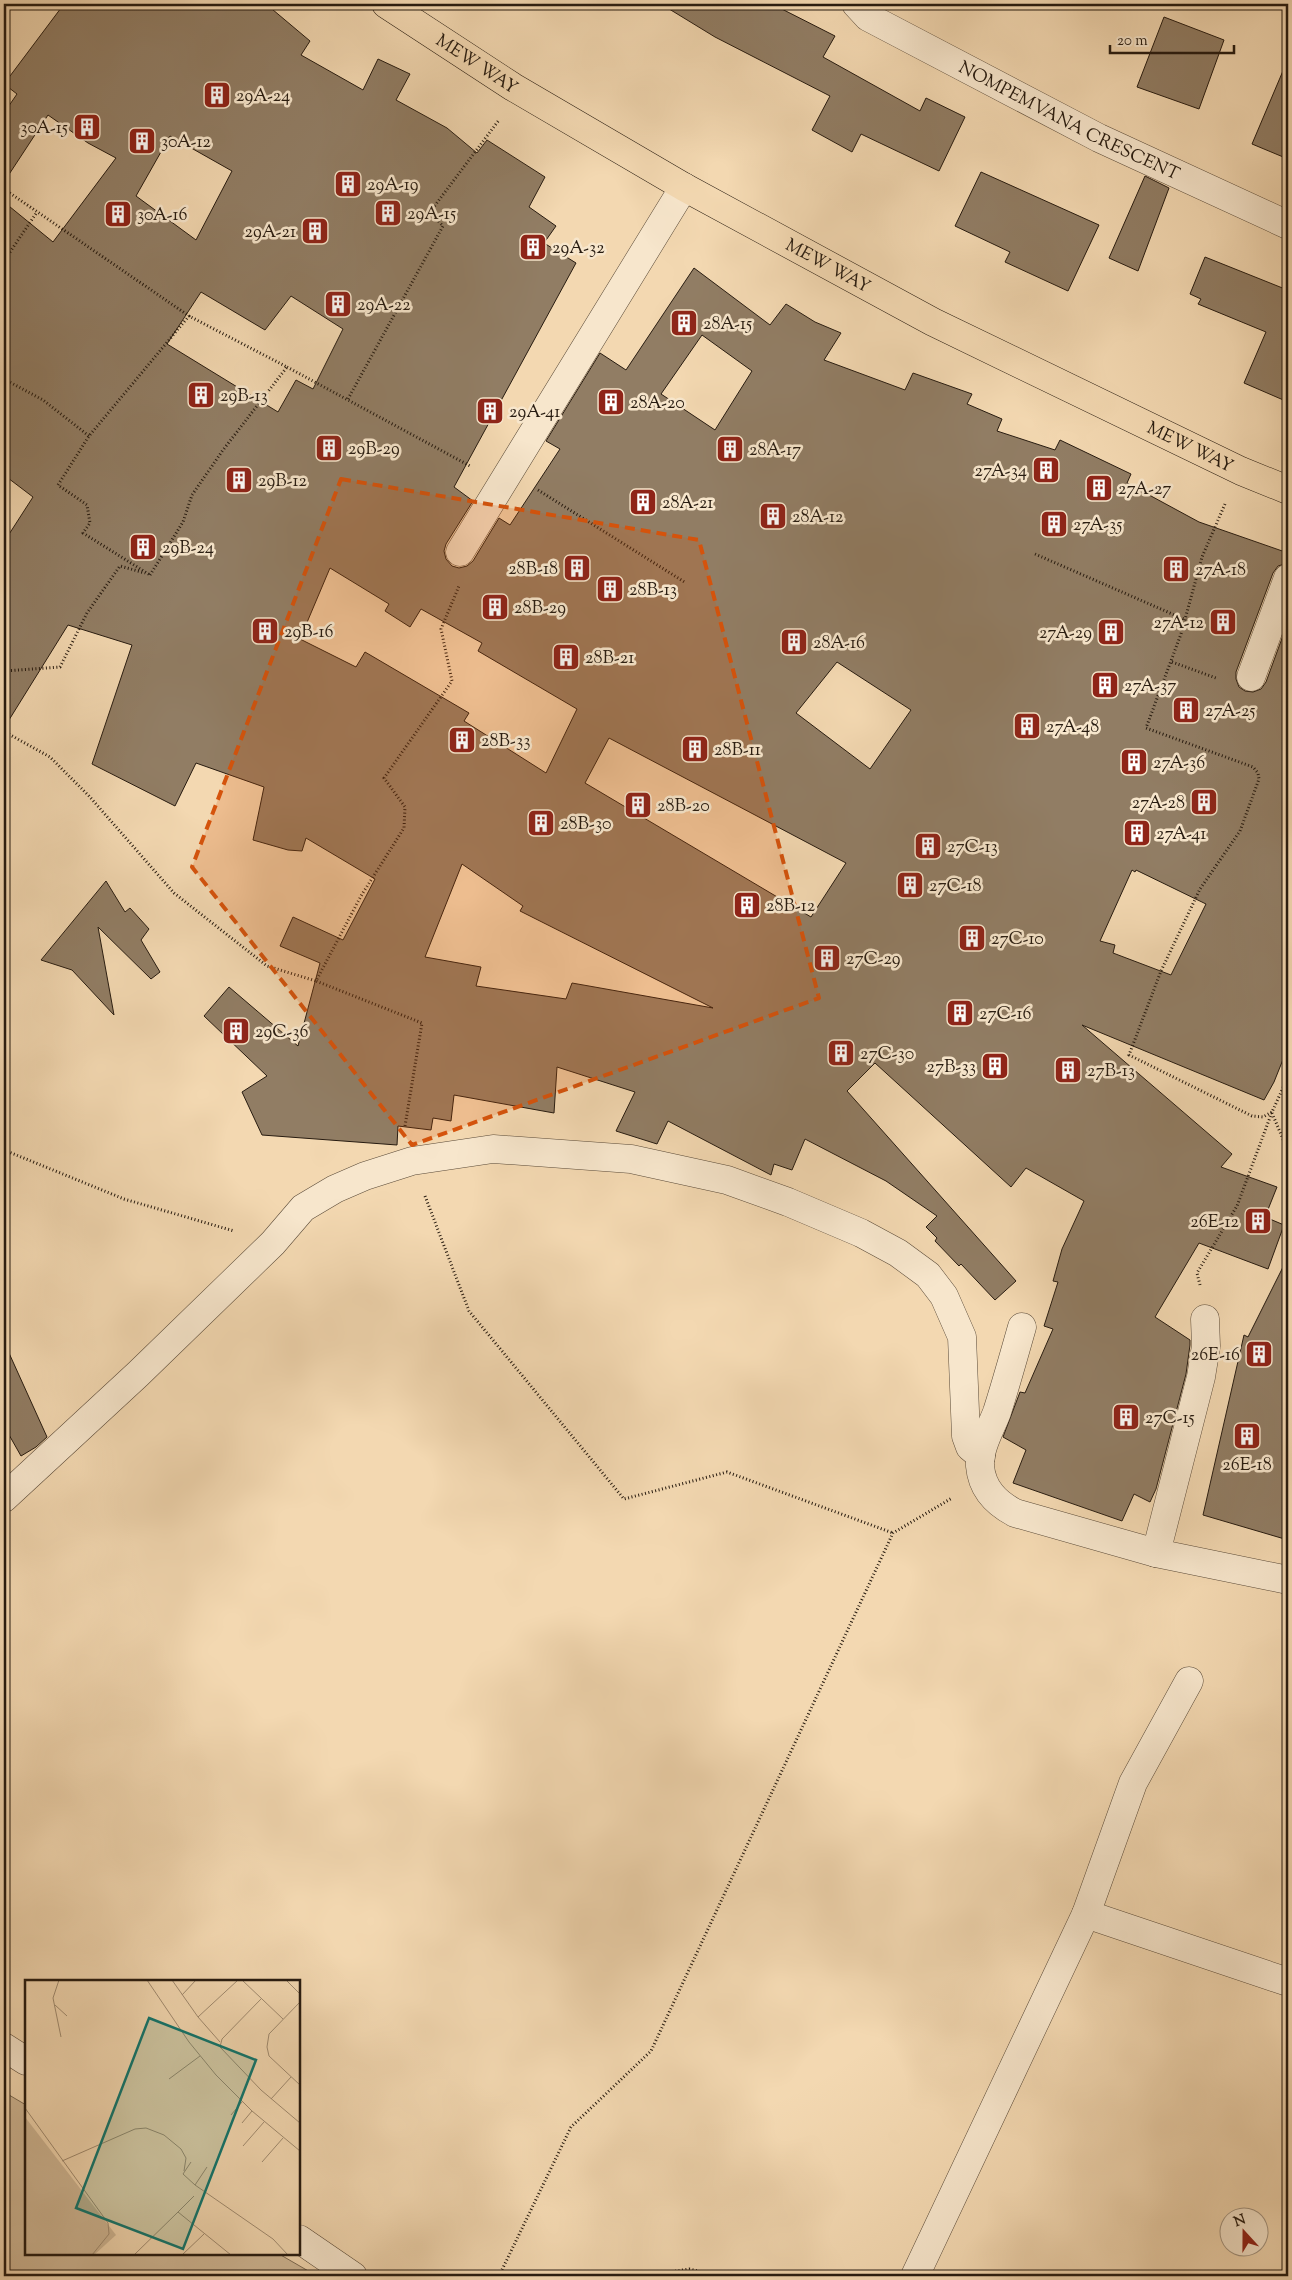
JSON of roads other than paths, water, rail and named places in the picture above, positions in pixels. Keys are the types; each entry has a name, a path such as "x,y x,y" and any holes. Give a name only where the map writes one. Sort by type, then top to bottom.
{"main road":[{"name":"MEW WAY","path":"386,4 513,88 684,187 933,322 1241,471 1288,490"}],"street":[{"name":"NOMPEMVANA CRESCENT","path":"856,4 868,17 1099,138 1288,225"},
{"path":"460,552 684,187"},
{"path":"1251,677 1288,578"},
{"path":"4,1498 138,1374 273,1243 304,1208 327,1194 366,1176 412,1161 493,1150 631,1159 727,1180 788,1202 861,1232 898,1252 928,1275 952,1311 962,1337 966,1436 982,1468 994,1500 1015,1513 1156,1553 1288,1580"},
{"path":"1156,1553 1201,1377 1206,1346 1205,1320"},
{"path":"982,1468 1022,1327"},
{"path":"915,2276 1086,1914 1132,1783 1189,1682"},
{"path":"1086,1914 1288,1982"},
{"path":"4,2047 25,2060"},
{"path":"300,2240 353,2276"}],"place":[{"name":"29A-24","path":"217,95"},
{"name":"30A-15","path":"87,127"},
{"name":"30A-12","path":"142,141"},
{"name":"29A-19","path":"348,184"},
{"name":"29A-15","path":"388,213"},
{"name":"30A-16","path":"118,214"},
{"name":"29A-21","path":"315,231"},
{"name":"29A-32","path":"533,247"},
{"name":"29A-22","path":"338,304"},
{"name":"28A-15","path":"684,323"},
{"name":"29B-13","path":"201,395"},
{"name":"28A-20","path":"611,402"},
{"name":"29A-41","path":"490,411"},
{"name":"29B-29","path":"329,448"},
{"name":"28A-17","path":"730,449"},
{"name":"27A-34","path":"1046,470"},
{"name":"29B-12","path":"239,480"},
{"name":"27A-27","path":"1099,488"},
{"name":"28A-21","path":"643,502"},
{"name":"28A-12","path":"773,516"},
{"name":"27A-35","path":"1054,524"},
{"name":"29B-24","path":"143,547"},
{"name":"28B-18","path":"577,568"},
{"name":"27A-18","path":"1176,569"},
{"name":"28B-13","path":"610,589"},
{"name":"28B-29","path":"495,607"},
{"name":"27A-12","path":"1223,622"},
{"name":"29B-16","path":"265,631"},
{"name":"27A-29","path":"1111,632"},
{"name":"28A-16","path":"794,642"},
{"name":"28B-21","path":"566,657"},
{"name":"27A-37","path":"1105,685"},
{"name":"27A-25","path":"1186,710"},
{"name":"27A-48","path":"1027,726"},
{"name":"28B-33","path":"462,740"},
{"name":"28B-11","path":"695,749"},
{"name":"27A-36","path":"1134,762"},
{"name":"27A-28","path":"1204,802"},
{"name":"28B-20","path":"638,805"},
{"name":"28B-30","path":"541,823"},
{"name":"27A-41","path":"1137,833"},
{"name":"27C-13","path":"928,846"},
{"name":"27C-18","path":"910,885"},
{"name":"28B-12","path":"747,905"},
{"name":"27C-10","path":"972,938"},
{"name":"27C-29","path":"827,958"},
{"name":"27C-16","path":"960,1013"},
{"name":"29C-36","path":"236,1031"},
{"name":"27C-30","path":"841,1053"},
{"name":"27B-33","path":"995,1066"},
{"name":"27B-13","path":"1068,1070"},
{"name":"26E-12","path":"1258,1221"},
{"name":"26E-16","path":"1259,1354"},
{"name":"27C-15","path":"1126,1417"},
{"name":"26E-18","path":"1247,1436"}]}
